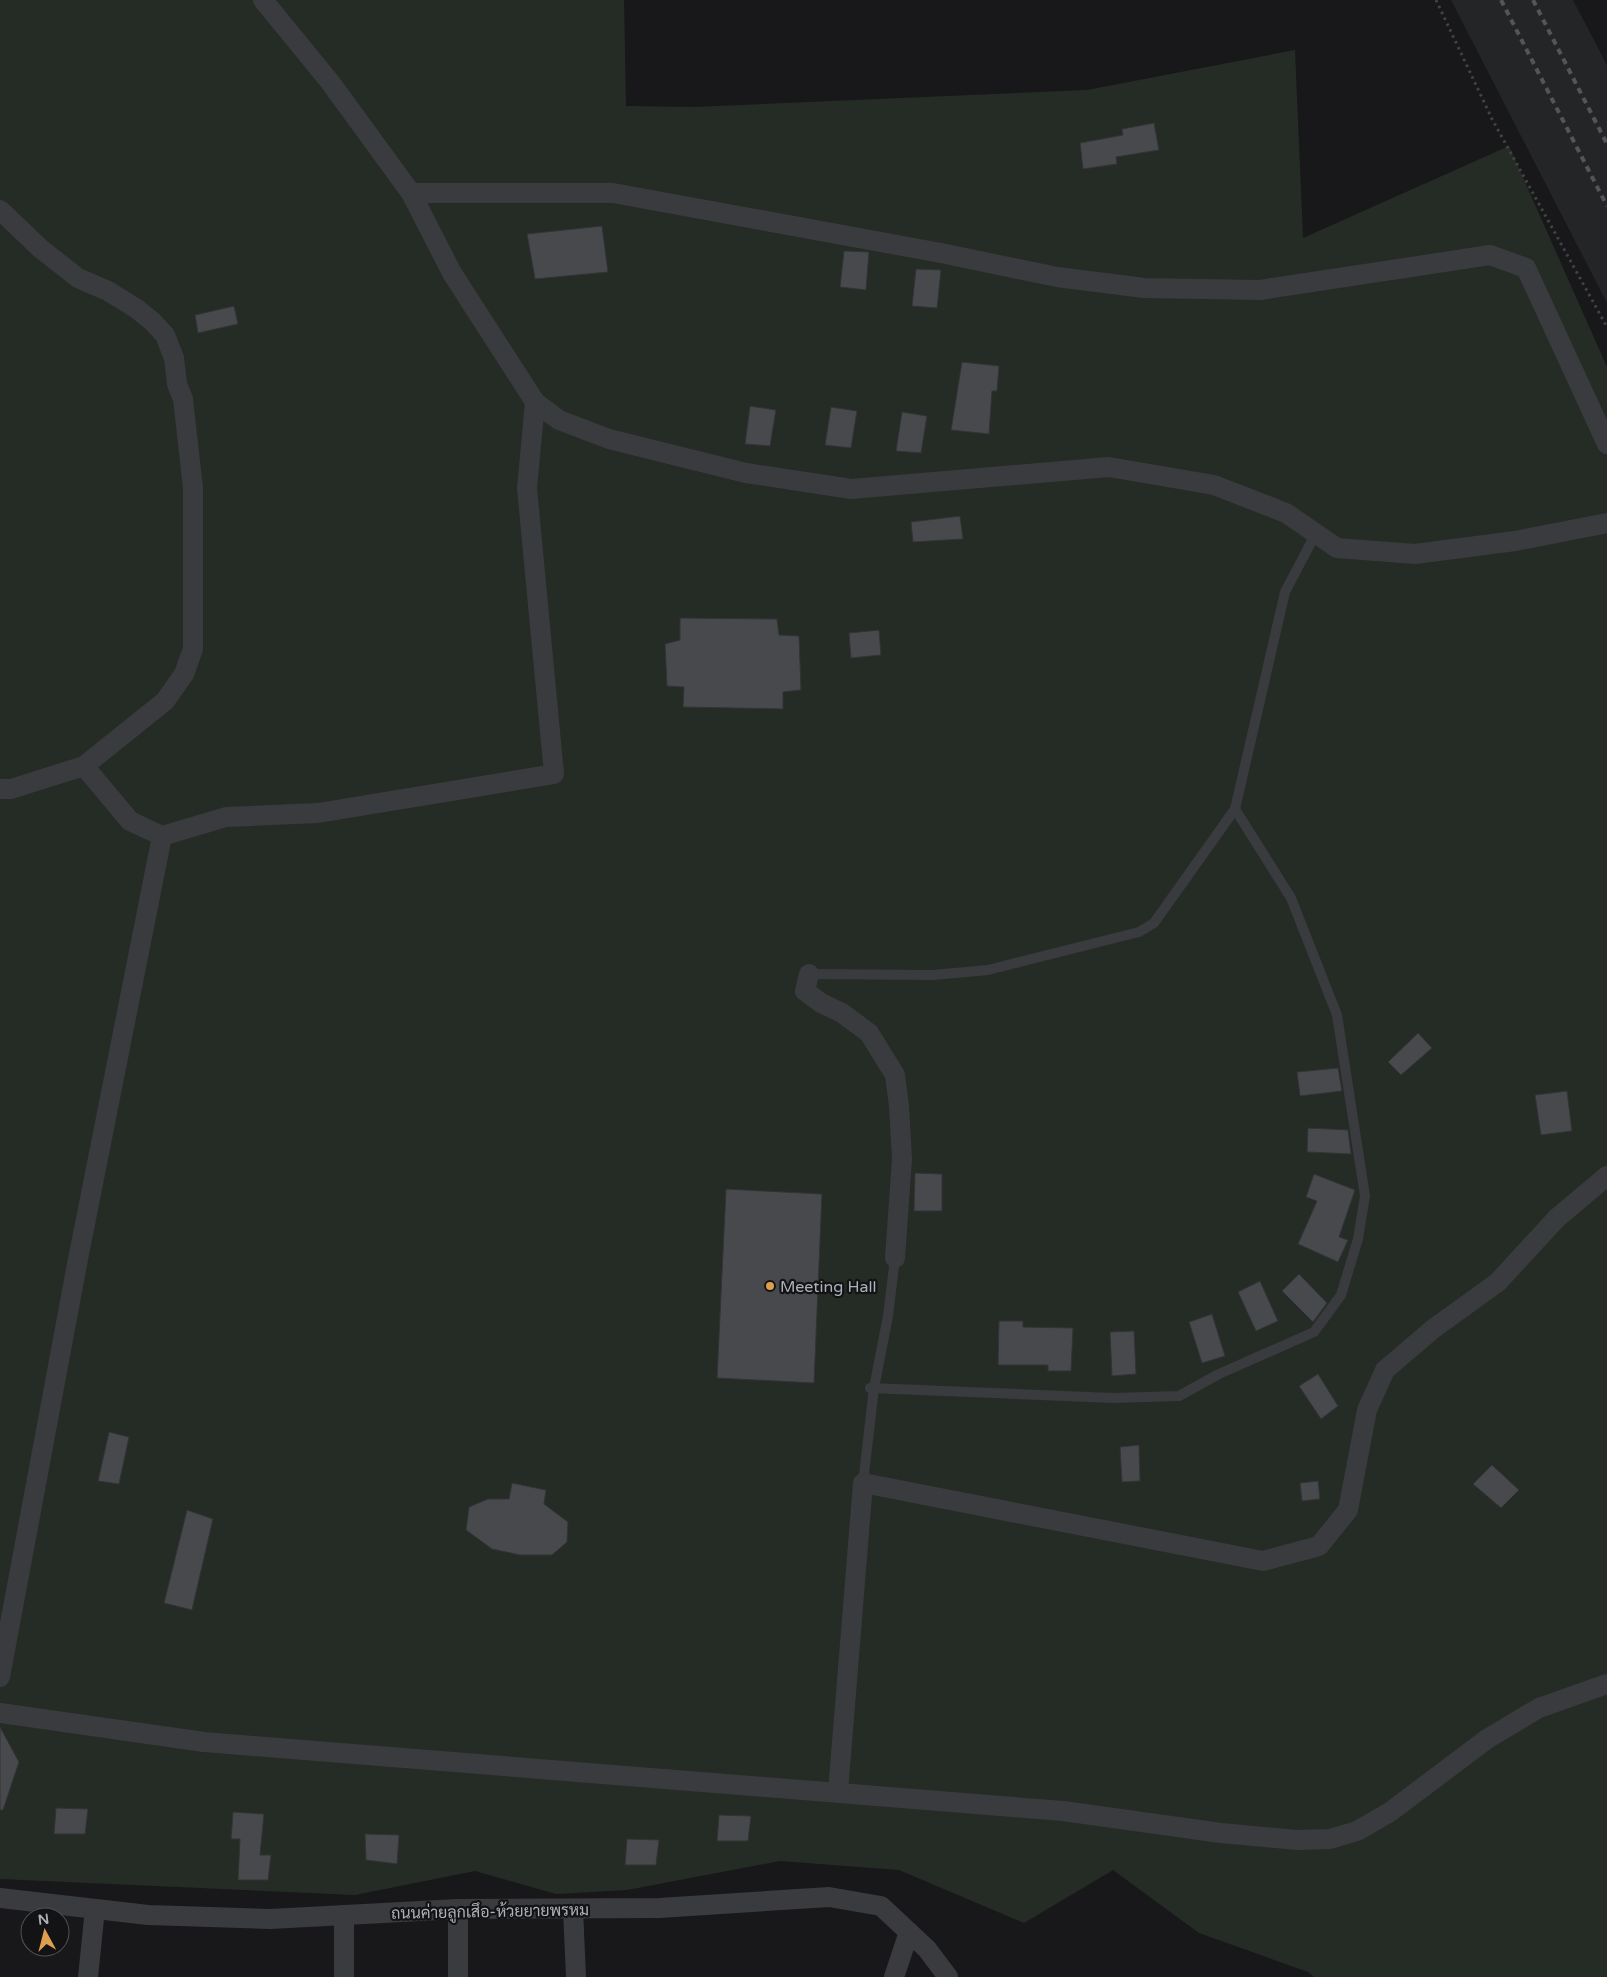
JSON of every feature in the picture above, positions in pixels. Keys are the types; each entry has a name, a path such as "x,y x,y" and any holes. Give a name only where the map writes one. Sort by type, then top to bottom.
{"street":[{"path":"263,0 330,82 411,193 452,273 535,402 559,420 609,439 746,473 852,489 1109,467 1214,486 1286,513 1315,535 1337,548 1415,554 1515,541 1607,523"},
{"path":"411,193 613,193 941,253 1057,277 1144,288 1260,290 1490,255 1526,268 1607,444"},
{"path":"0,210 41,249 78,278 108,291 154,322 165,335 174,358 177,384 183,399 193,488 193,648 184,674 165,701 84,766 11,788 0,789"},
{"path":"84,766 130,821 162,836 226,817 318,814 554,774 527,488 535,402"},
{"path":"0,1677 78,1259 162,836"},
{"path":"809,974 805,991 820,1003 842,1013 869,1033 895,1075 900,1106 902,1159 894,1258"},
{"path":"838,1792 863,1483 1263,1561 1319,1546 1348,1510 1367,1410 1385,1370 1433,1329 1498,1282 1557,1218 1607,1176"},
{"path":"0,1713 204,1742 838,1792 1063,1812 1221,1833 1297,1840 1330,1839 1357,1831 1390,1812 1487,1739 1539,1708 1607,1684"},
{"name":"ถนนค่ายลูกเสึอ-ห้วยยายพรหม","path":"0,1898 148,1914 270,1919 458,1910 659,1908 829,1897 881,1906 927,1948 948,1977"},
{"path":"88,1977 95,1909"},
{"path":"573,1909 576,1977"},
{"path":"458,1910 458,1977"},
{"path":"344,1915 344,1977"},
{"path":"894,1977 909,1932"}],"lane":[{"path":"809,974 933,975 997,968 1139,932 1154,923 1235,809 1286,592 1315,535"},
{"path":"872,1388 1113,1398 1179,1396 1218,1374 1314,1332 1341,1295 1358,1239 1365,1196 1337,1015 1291,898 1235,809"},
{"path":"863,1483 872,1388 888,1316 894,1258"}],"path":[{"path":"1436,0 1492,119 1607,327"}],"shaded area":[{"path":"0,0 624,0 626,106 695,107 1087,90 1295,50 1303,238 1509,146 1607,367 1607,1977 1314,1977 1308,1972 1199,1933 1113,1870 1024,1923 899,1870 780,1861 627,1890 556,1894 475,1871 355,1895 0,1879"},
{"path":"1451,0 1573,0 1607,65 1607,303"}],"building":[{"path":"1154,123 1159,150 1116,157 1117,164 1083,169 1080,143 1123,135 1122,129"},
{"path":"602,226 608,272 535,279 527,234"},
{"path":"844,251 869,252 866,290 840,287"},
{"path":"916,269 941,270 937,308 912,306"},
{"path":"234,306 238,324 198,333 195,315"},
{"path":"962,362 999,366 997,391 992,391 989,434 951,430"},
{"path":"750,406 776,410 770,446 745,444"},
{"path":"831,407 857,411 851,448 825,445"},
{"path":"902,412 927,416 921,453 896,451"},
{"path":"960,516 963,539 913,542 911,522"},
{"path":"680,618 777,619 779,635 799,636 801,690 783,692 783,709 683,707 684,687 667,686 665,644 680,640"},
{"path":"879,630 881,655 851,658 849,633"},
{"path":"1418,1033 1432,1048 1401,1075 1388,1062"},
{"path":"1338,1068 1342,1091 1300,1096 1297,1072"},
{"path":"1567,1091 1572,1131 1541,1135 1535,1095"},
{"path":"1308,1128 1348,1130 1351,1154 1307,1152"},
{"path":"915,1173 942,1174 942,1211 914,1211"},
{"path":"1314,1174 1355,1190 1339,1237 1348,1240 1338,1262 1298,1244 1317,1201 1306,1197"},
{"name":"Meeting Hall","path":"726,1189 822,1194 814,1383 717,1378"},
{"path":"1299,1274 1327,1303 1313,1322 1282,1291"},
{"path":"1260,1281 1278,1321 1256,1331 1238,1292"},
{"path":"1212,1314 1225,1356 1202,1363 1189,1322"},
{"path":"999,1321 1023,1321 1023,1327 1073,1328 1071,1371 1048,1371 1048,1365 998,1365"},
{"path":"1134,1331 1136,1374 1112,1376 1110,1332"},
{"path":"1318,1374 1338,1406 1321,1419 1299,1386"},
{"path":"109,1432 129,1437 119,1484 98,1481"},
{"path":"1139,1445 1140,1481 1122,1482 1120,1447"},
{"path":"1492,1465 1519,1490 1501,1508 1473,1484"},
{"path":"1318,1481 1320,1499 1302,1501 1300,1483"},
{"path":"512,1483 546,1490 544,1504 568,1522 567,1542 552,1555 520,1555 492,1549 466,1530 469,1507 488,1499 509,1499"},
{"path":"187,1510 213,1519 192,1610 164,1603"},
{"path":"0,1727 19,1762 3,1810 0,1810"},
{"path":"56,1808 88,1809 85,1834 54,1834"},
{"path":"233,1812 264,1814 260,1855 271,1855 268,1880 238,1880 240,1839 231,1839"},
{"path":"719,1815 751,1816 748,1841 717,1841"},
{"path":"365,1834 399,1835 397,1864 366,1860"},
{"path":"627,1839 659,1840 656,1865 625,1865"}],"railway":[{"path":"1501,0 1607,206"},
{"path":"1533,0 1607,144"}],"place":[{"name":"Meeting Hall","path":"770,1286"}]}
